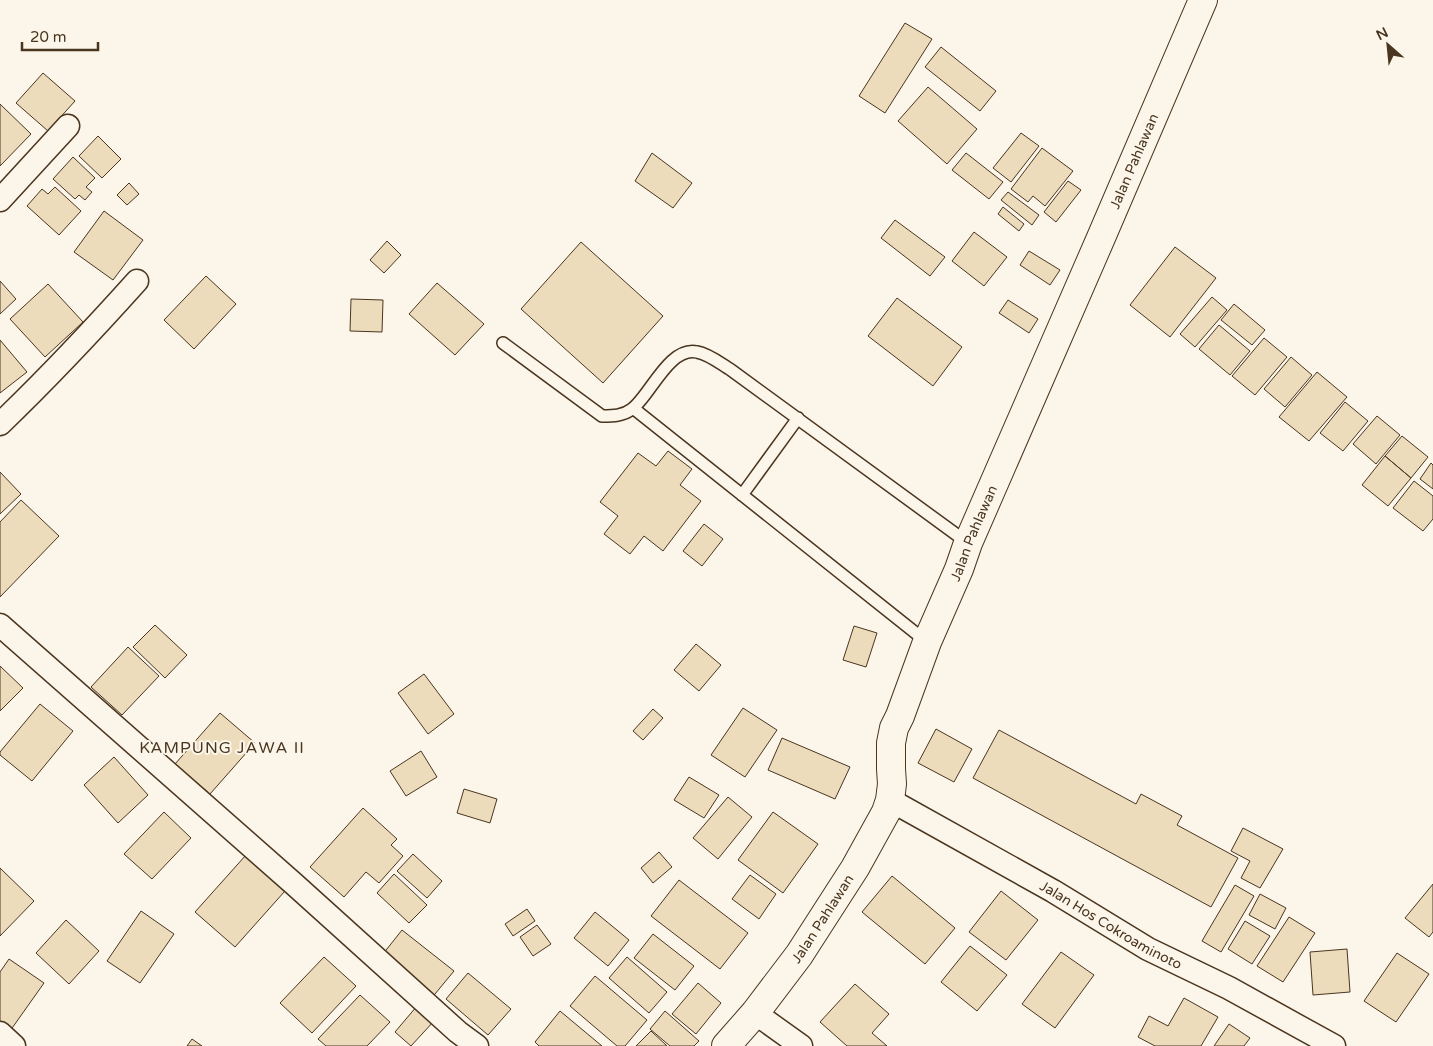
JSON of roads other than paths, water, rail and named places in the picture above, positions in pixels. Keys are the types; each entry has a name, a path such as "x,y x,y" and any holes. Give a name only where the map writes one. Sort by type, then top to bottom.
{"street":[{"name":"Jalan Pahlawan","path":"726,1046 755,1013 799,955 842,889 882,822 890,800 894,728 927,642 959,569 968,543 1204,0"},
{"path":"0,200 68,126"},
{"path":"0,424 106,316 137,281"},
{"path":"0,625 458,1032 477,1046"},
{"name":"Jalan Hos Cokroaminoto","path":"890,800 1053,891 1148,949 1229,988 1334,1046"},
{"path":"755,1013 801,1046"},
{"path":"0,1033 14,1046"}],"lane":[{"path":"503,343 602,416 625,413 634,408 669,363 683,354 695,351 714,359 968,543"},
{"path":"634,408 927,642"},
{"path":"742,495 798,418"}],"district":[{"name":"KAMPUNG JAWA II","path":"222,748"}]}
